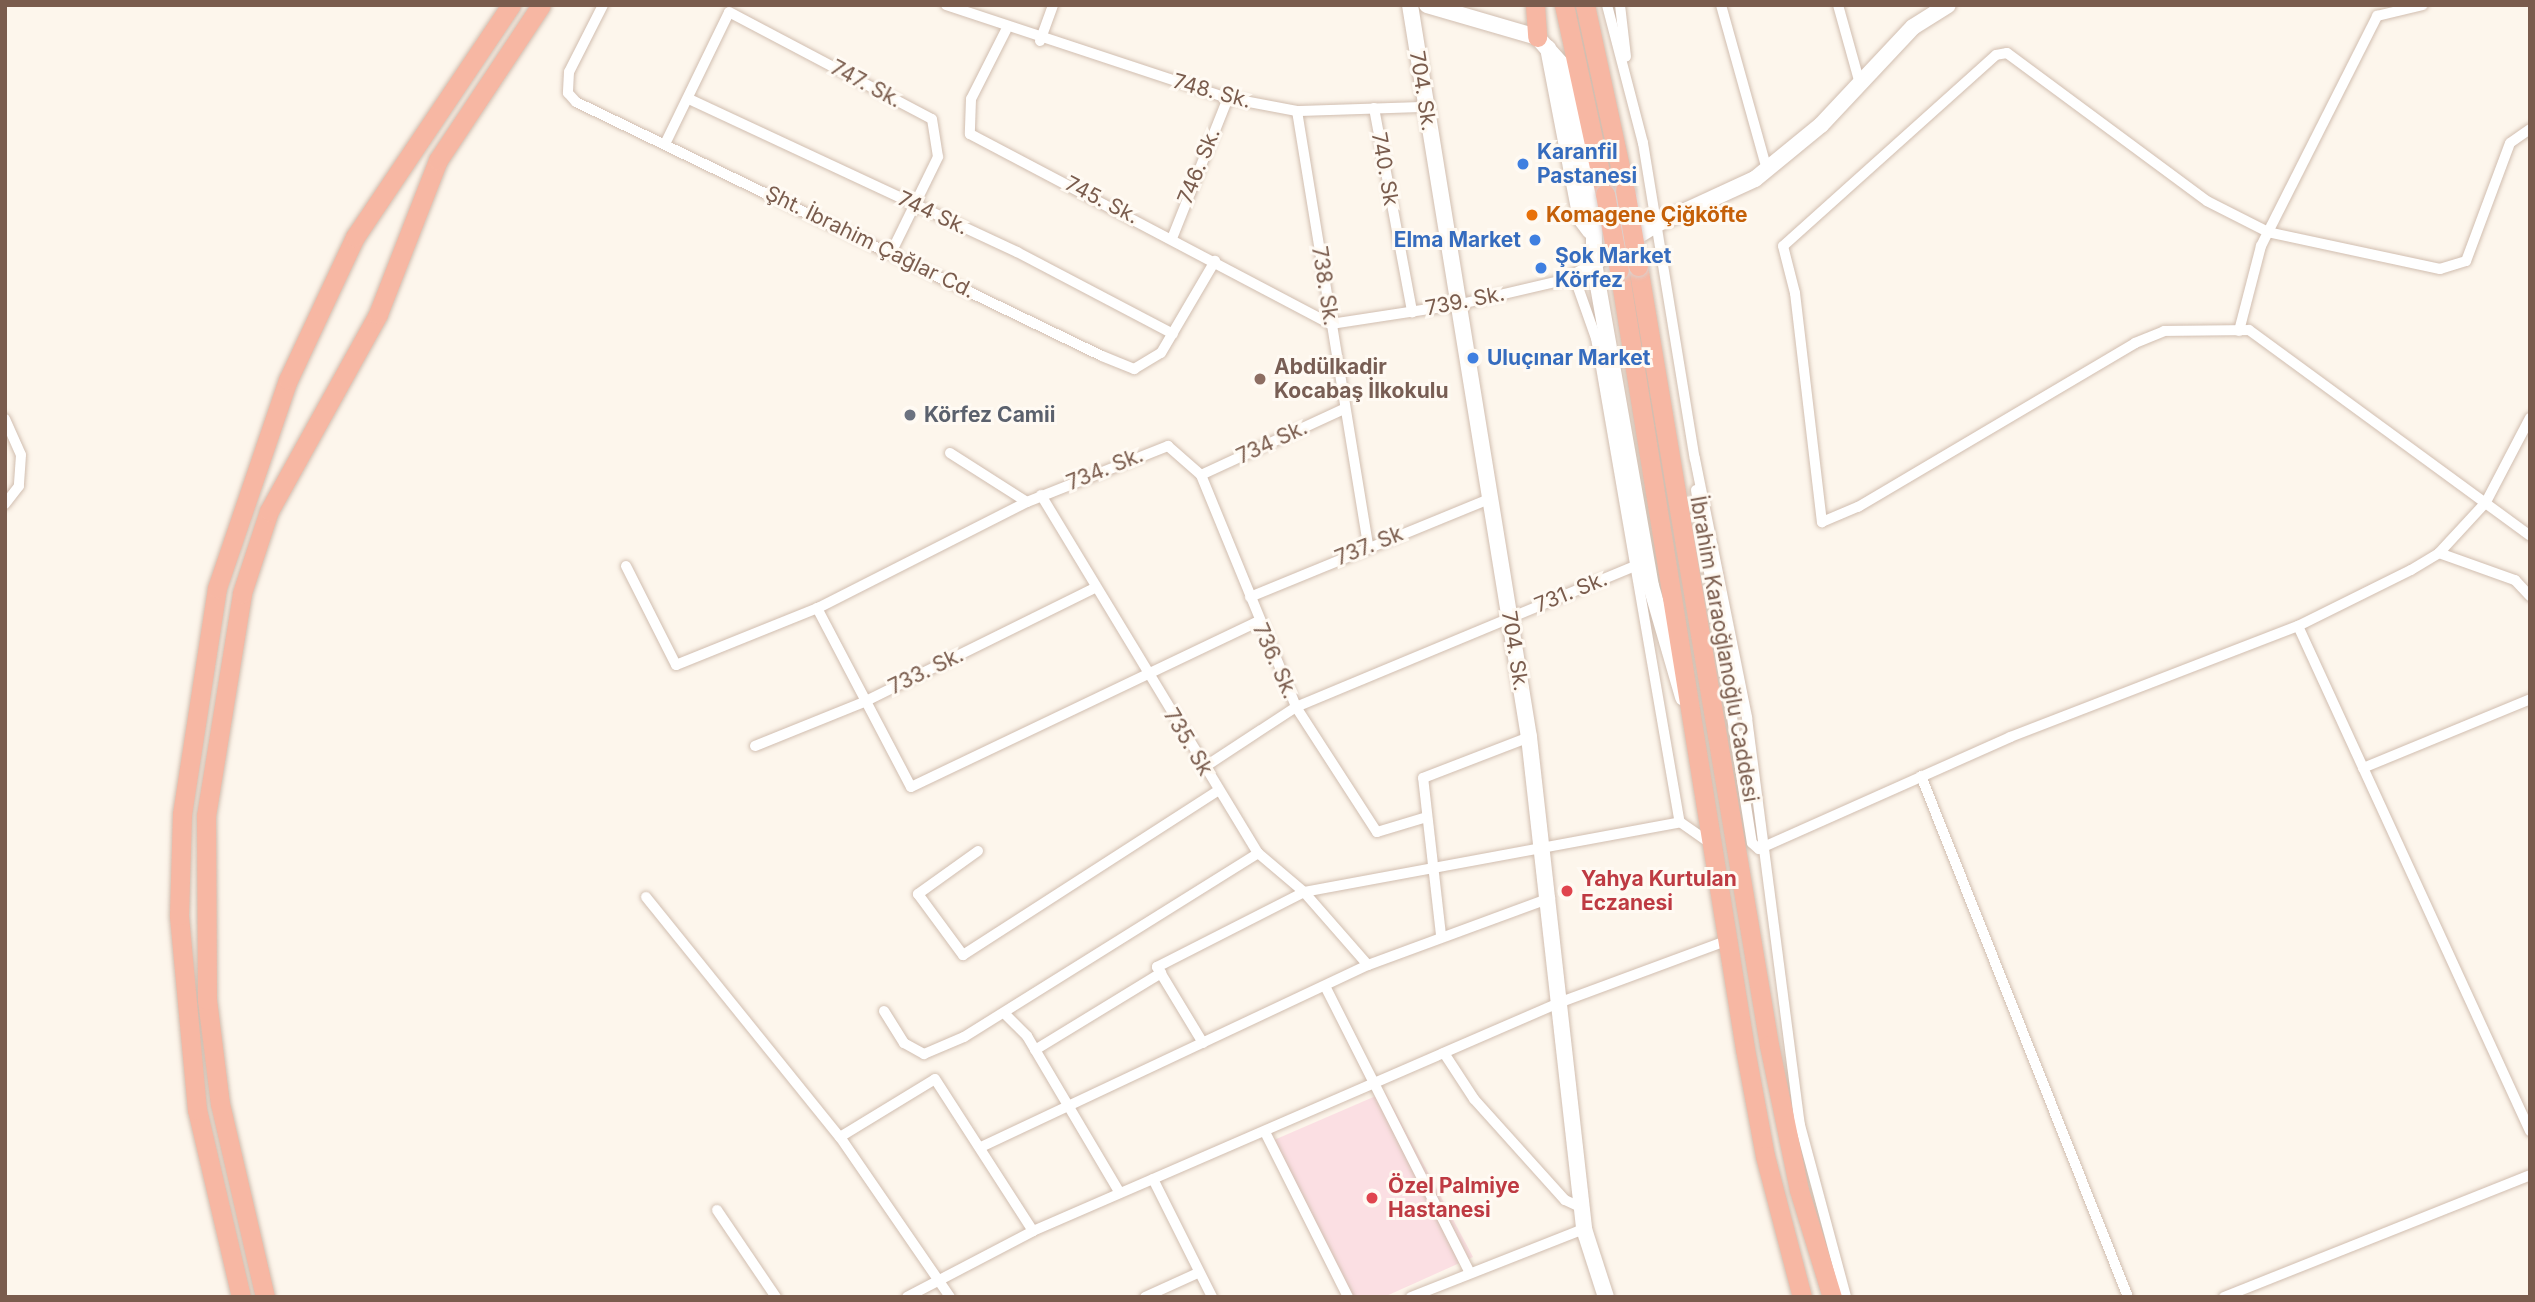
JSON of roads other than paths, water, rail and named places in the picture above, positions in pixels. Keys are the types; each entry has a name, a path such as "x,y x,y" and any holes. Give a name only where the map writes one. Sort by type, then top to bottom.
{"highway":[{"path":"241,1297 197,1110 179,915 182,814 217,588 288,380 355,237 512,5"},
{"path":"265,1297 220,1104 207,1000 206,816 240,606 269,511 378,314 438,160 541,5"},
{"path":"1535,5 1543,42"},
{"name":"İbrahim Karaoğlanoğlu Caddesi","path":"1564,5 1605,194 1628,268 1769,1045 1799,1190 1832,1297"},
{"name":"İbrahim Karaoğlanoğlu Caddesi","path":"1585,5 1625,190 1628,268 1714,846 1765,1156 1802,1297"}],"street":[{"name":"Şht. İbrahim Çağlar Cd.","path":"603,5 569,72 568,93 1134,369 1161,353 1215,261"},
{"name":"748. Sk.","path":"946,5 1006,30 1228,98 1297,111 1424,107"},
{"path":"1040,41 1053,5"},
{"name":"704. Sk.","path":"1410,5 1424,107 1461,304 1545,849 1584,1229 1606,1297"},
{"path":"1427,5 1543,42 1581,219 1590,230 1651,586 1672,669 1696,729"},
{"path":"1607,5 1625,65 1657,224 1695,459 1723,668 1752,843 1765,848 1921,776 2298,626 2439,553 2486,502 2530,418"},
{"path":"1620,5 1628,39 1625,65"},
{"path":"1721,5 1767,170"},
{"path":"1838,5 1860,84"},
{"path":"1594,263 1657,224 1736,191 1767,170 1860,84 1913,27 1948,5"},
{"path":"2239,331 2268,232 2378,16 2423,5"},
{"path":"666,142 689,99 727,12"},
{"name":"747. Sk.","path":"727,12 932,119 938,157 914,204"},
{"name":"745. Sk.","path":"1006,30 971,99 970,134 1173,236 1332,324"},
{"path":"2530,129 2510,143 2474,247 2454,268 2268,232 2207,201 2007,53 1996,55 1783,246 1795,293 1822,522 1858,507 2135,343 2164,331 2249,330 2530,536"},
{"name":"746. Sk.","path":"1173,236 1228,98"},
{"name":"744 Sk.","path":"689,99 914,204 1173,334"},
{"name":"740. Sk","path":"1374,108 1412,312"},
{"name":"738. Sk.","path":"1297,111 1343,409 1368,545"},
{"path":"892,251 914,204"},
{"name":"739. Sk.","path":"1332,324 1461,304 1574,276 1594,263"},
{"path":"1574,276 1596,338 1633,567 1680,822 1714,846"},
{"name":"734 Sk.","path":"1201,475 1343,409"},
{"path":"5,419 21,455 19,486 5,504"},
{"name":"734. Sk.","path":"1041,495 1168,446 1201,475"},
{"path":"950,453 1027,502"},
{"path":"1695,459 1737,664 1765,848 1800,1125 1846,1297"},
{"name":"736. Sk.","path":"1201,475 1250,597 1257,622 1297,708 1377,832 1427,817"},
{"path":"626,566 676,665 817,608 1041,495"},
{"name":"735. Sk","path":"1041,495 1093,589 1258,853 1304,892 1368,965"},
{"name":"737. Sk","path":"1250,597 1368,545 1491,498"},
{"path":"2439,553 2515,580 2530,596"},
{"name":"731. Sk.","path":"1203,768 1297,708 1509,616 1633,567"},
{"name":"733. Sk.","path":"755,746 863,702 1093,589"},
{"path":"817,608 863,702 911,787 1147,672 1257,622"},
{"path":"2298,626 2530,1131"},
{"path":"1723,668 1737,664"},
{"path":"2362,768 2530,699"},
{"path":"1441,934 1423,778 1529,737"},
{"path":"1921,776 2128,1297"},
{"path":"978,851 918,894 963,955 1217,790"},
{"path":"1203,1043 1157,967 1304,892 1680,822"},
{"path":"884,1011 904,1043 924,1054 1004,1013 1258,853"},
{"path":"646,897 840,1137 950,1297"},
{"path":"981,1147 1066,1102 1326,988 1368,965 1441,934 1550,898"},
{"path":"906,1297 1033,1230 1562,1002 1729,940"},
{"path":"1035,1051 1161,973"},
{"path":"1326,988 1470,1273"},
{"path":"1004,1013 1035,1051 1120,1193"},
{"path":"1444,1054 1469,1093 1565,1200 1582,1208"},
{"path":"840,1137 935,1079 1033,1230"},
{"path":"1265,1132 1348,1297"},
{"path":"2224,1297 2530,1175"},
{"path":"1153,1179 1212,1297"},
{"path":"717,1210 776,1297"},
{"path":"1411,1297 1584,1229"},
{"path":"1145,1297 1198,1273"}],"place":[{"name":"Karanfil Pastanesi","path":"1523,164"},
{"name":"Komagene Çiğköfte","path":"1532,215"},
{"name":"Elma Market","path":"1535,240"},
{"name":"Şok Market Körfez","path":"1541,268"},
{"name":"Uluçınar Market","path":"1473,358"},
{"name":"Abdülkadir Kocabaş İlkokulu","path":"1260,379"},
{"name":"Körfez Camii","path":"910,415"},
{"name":"Yahya Kurtulan Eczanesi","path":"1567,891"},
{"name":"Özel Palmiye Hastanesi","path":"1372,1198"}]}
